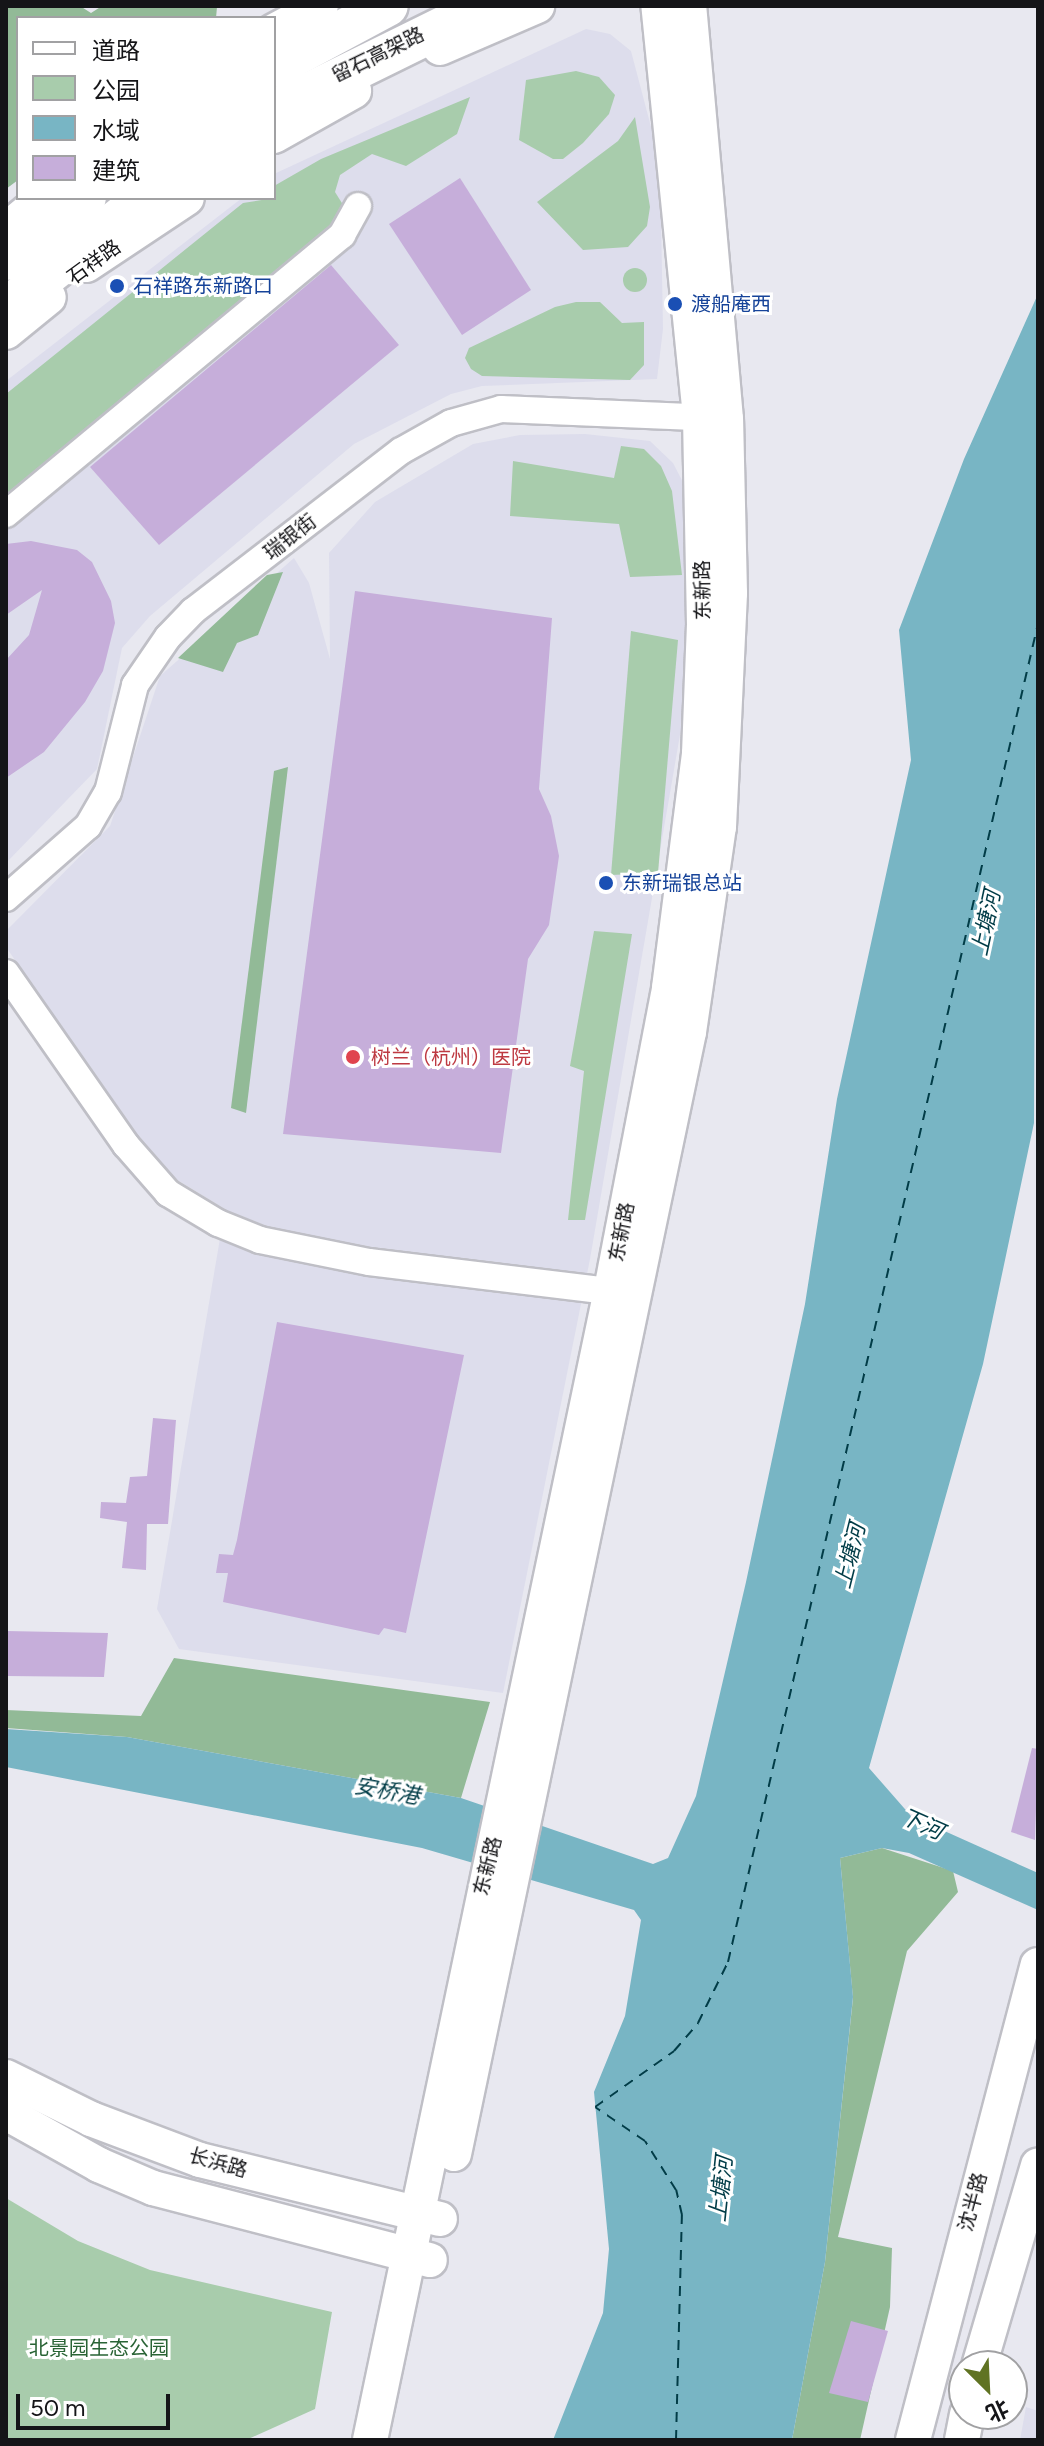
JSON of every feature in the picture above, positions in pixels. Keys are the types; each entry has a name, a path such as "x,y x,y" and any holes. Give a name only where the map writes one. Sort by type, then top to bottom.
{"highway":[{"name":"留石高架路","path":"276,66 388,6"},
{"name":"留石高架路","path":"276,109 485,6"},
{"path":"6,260 83,200"},
{"path":"6,308 142,200"}],"main road":[{"path":"276,30 321,6"},
{"path":"276,135 405,63 537,6"},
{"name":"东新路","path":"370,2440 420,2258 623,1293 689,1032 719,827 730,593 713,417 658,6"},
{"name":"东新路","path":"689,6 713,417"},
{"path":"6,230 42,200"},
{"name":"石祥路","path":"6,332 85,266 184,200"},
{"name":"沈半路","path":"913,2440 1038,1965"},
{"name":"长浜路","path":"6,2077 91,2119 200,2160 429,2217"},
{"name":"长浜路","path":"6,2113 99,2165 153,2188 420,2258"},
{"path":"984,2350 1038,2165"},
{"name":"东新路","path":"394,2440 420,2258"}],"street":[{"path":"6,514 342,235 358,206"},
{"name":"瑞银街","path":"6,898 88,826 108,792 135,685 168,637 193,611 401,451 451,423 501,409 713,417"},
{"path":"6,973 126,1145 168,1193 218,1223 260,1240 369,1262 623,1293"}],"shaded area":[{"path":"586,29 610,34 631,51 660,161 663,329 657,379 482,386 451,394 354,444 150,616 122,648 97,769 6,863 6,381 239,200 276,200 276,173"},
{"name":"树兰（杭州）医院","path":"585,434 650,441 673,463 688,492 688,688 590,1259 503,1693 179,1649 157,1609 225,1209 158,1168 6,947 6,931 110,826 160,676 294,558 309,583 330,659 329,553 375,502 473,444 520,435"},
{"path":"1028,2408 1038,2411 1038,2440 1020,2440 1022,2430 1028,2430"}],"green space":[{"path":"6,6 80,6 91,13 102,6 285,6 217,7 216,16 16,16 16,182 6,189"},
{"path":"576,71 599,77 615,95 609,114 583,143 563,159 553,159 519,140 526,80"},
{"path":"470,97 457,134 406,166 372,154 340,175 335,192 350,216 6,508 6,394 243,203 276,200 276,185 321,159"},
{"path":"635,117 650,207 647,226 628,247 583,250 537,202 618,141"},
{"path":"635,268 646,275 647,280 640,291 635,292 624,285 623,280 630,269"},
{"path":"576,302 600,302 622,323 644,322 644,365 630,380 482,376 471,369 465,358 469,348 555,307"},
{"path":"621,446 644,449 661,466 672,491 682,575 630,577 619,524 510,516 513,461 614,478"},
{"path":"283,572 258,635 237,643 223,672 178,658 267,575"},
{"path":"631,631 678,640 658,873 611,875"},
{"path":"288,767 246,1113 231,1108 274,771"},
{"path":"594,931 632,934 585,1220 568,1220 584,1071 570,1066"},
{"path":"174,1658 490,1702 461,1798 127,1737 6,1728 6,1710 141,1716"},
{"path":"882,1848 953,1871 958,1892 907,1951 838,2237 892,2248 890,2307 860,2440 792,2440 825,2262 853,1998 840,1858"},
{"name":"北景园生态公园","path":"6,2198 78,2241 150,2270 332,2312 315,2409 246,2440 6,2440"}],"water":[{"path":"1038,294 1034,1123 983,1364 869,1768 911,1816 1038,1873 1038,1910 909,1853 882,1848 840,1858 853,1997 825,2262 792,2440 553,2440 603,2313 609,2249 594,2092 625,2016 641,1920 634,1910 422,1848 6,1767 6,1729 127,1737 461,1798 653,1864 668,1858 696,1796 746,1582 805,1304 837,1099 911,760 899,630 964,459"}],"building":[{"path":"460,178 531,290 462,335 389,224"},
{"path":"331,265 399,345 159,545 90,467"},
{"path":"31,541 77,550 92,562 111,601 115,623 103,671 85,702 44,752 6,778 6,660 29,635 42,590 6,615 6,544"},
{"path":"355,591 552,618 539,789 551,816 559,856 549,925 528,959 501,1153 283,1134"},
{"path":"277,1322 464,1355 406,1633 384,1628 379,1635 223,1602 228,1573 216,1573 219,1554 233,1555 237,1540"},
{"path":"153,1418 176,1420 168,1524 147,1524 146,1570 122,1568 127,1522 100,1518 101,1502 126,1503 130,1477 147,1476"},
{"path":"6,1631 108,1633 104,1677 6,1676"},
{"path":"1032,1748 1038,1749 1035,1840 1011,1832"},
{"path":"851,2321 888,2331 868,2402 829,2393"}],"ferry route":[{"path":"676,2440 682,2215 676,2190 645,2141 595,2107 674,2051 698,2023 728,1962 1038,623"}],"place":[{"name":"石祥路东新路口","path":"117,286"},
{"name":"渡船庵西","path":"675,304"},
{"name":"东新瑞银总站","path":"606,883"},
{"name":"树兰（杭州）医院","path":"353,1057"}],"water label":[{"name":"上塘河","path":"986,923"},
{"name":"上塘河","path":"850,1556"},
{"name":"安桥港","path":"387,1791"},
{"name":"下河","path":"922,1824"},
{"name":"上塘河","path":"721,2189"}]}
